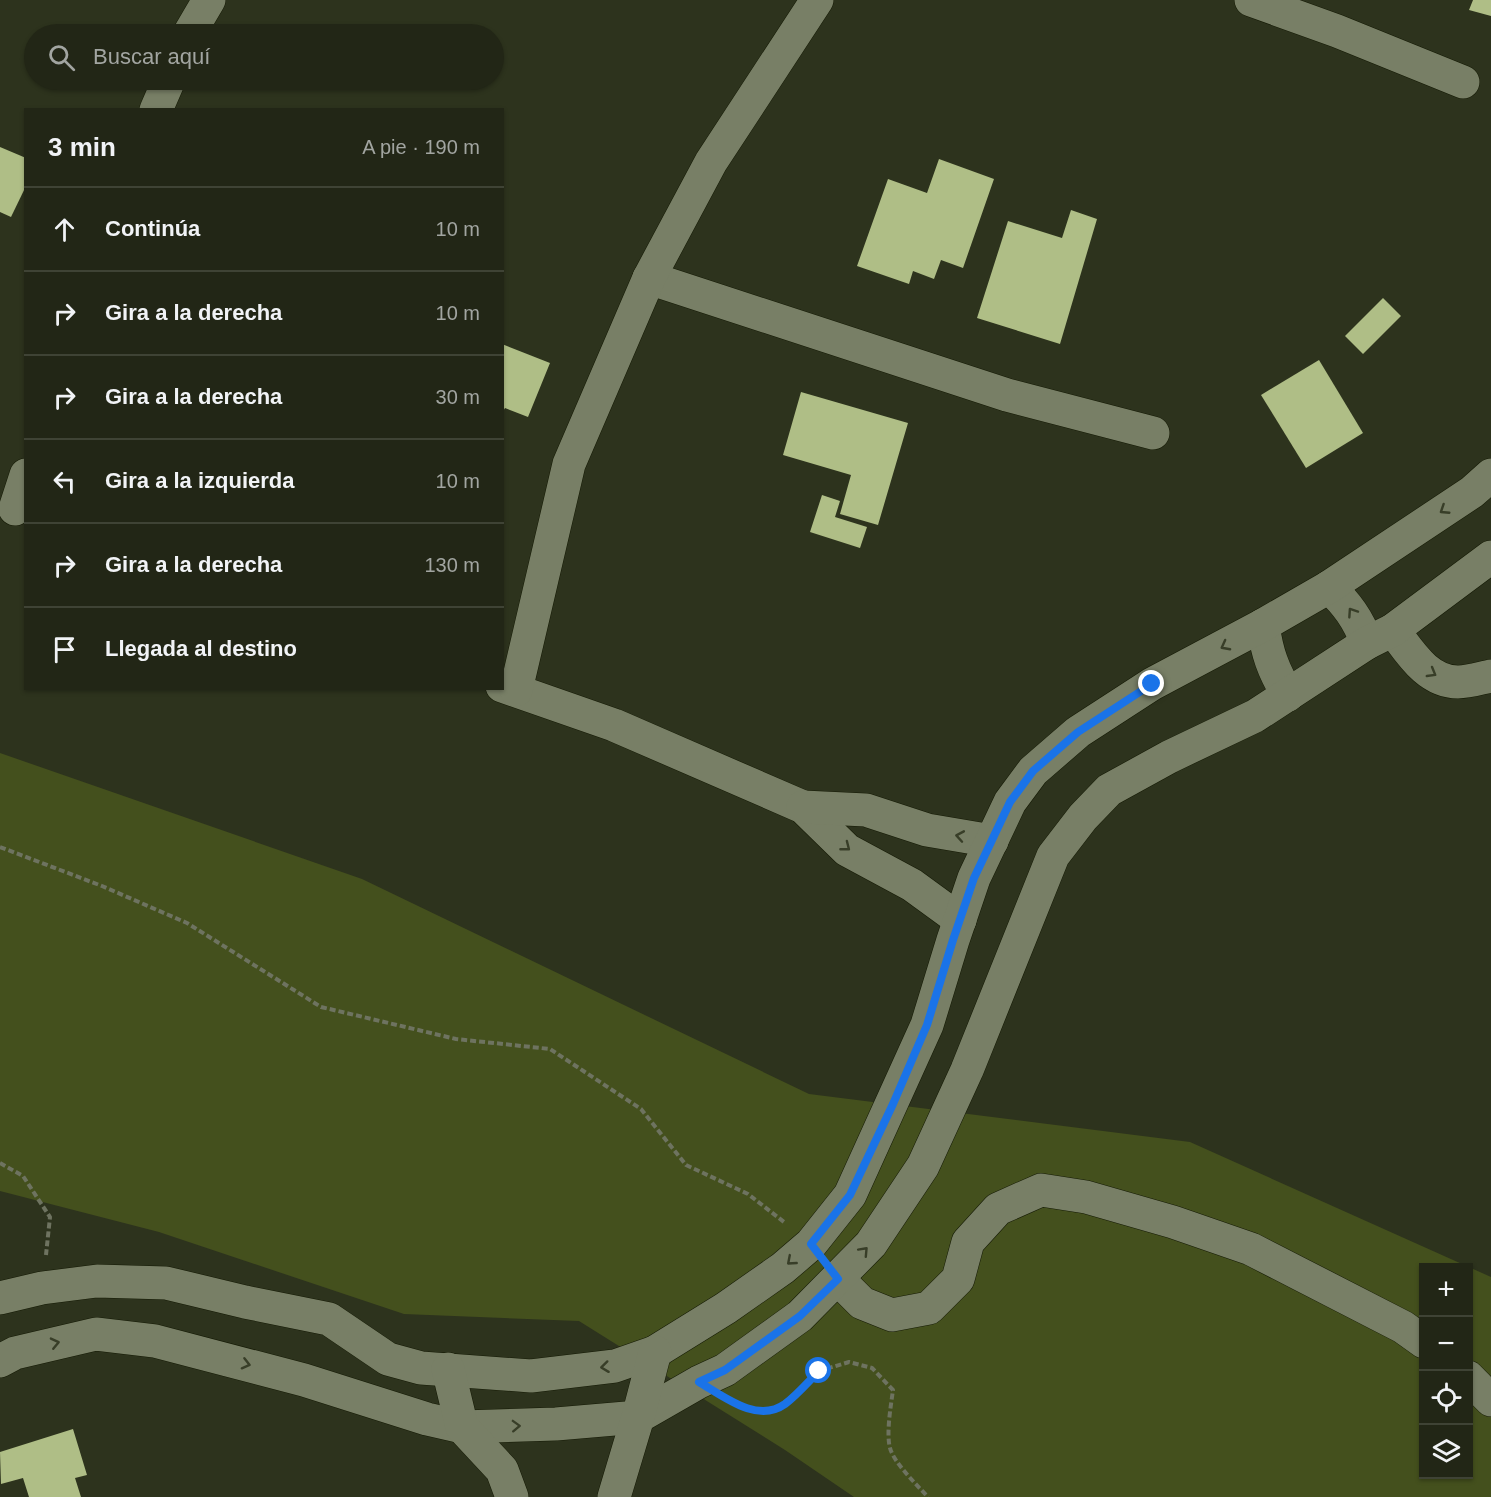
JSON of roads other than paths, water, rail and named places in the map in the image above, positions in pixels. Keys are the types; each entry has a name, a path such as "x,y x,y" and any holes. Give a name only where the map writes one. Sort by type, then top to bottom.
{"street":[{"path":"195,24 209,0"},
{"path":"817,0 711,162 649,278 569,464 509,688 614,725 803,807 848,850 912,885 960,920"},
{"path":"1251,0 1337,31 1463,82"},
{"path":"157,108 165,90"},
{"path":"649,278 1007,395 1153,432"},
{"path":"0,1298 42,1288 97,1281 166,1283 329,1319 388,1359 421,1368 531,1376 615,1366 655,1352 783,1269 811,1244 850,1195 927,1025 974,878 1010,802 1033,771 1078,732 1152,684 1263,626 1329,586 1472,492 1491,475"},
{"path":"14,508 24,480"},
{"path":"0,1361 15,1353 96,1334 155,1341 304,1380 427,1419 462,1427 556,1424 638,1417 699,1382 725,1370 800,1316 871,1244 923,1166 967,1070 1053,856 1083,817 1109,790 1169,757 1255,716 1380,637 1491,557"},
{"path":"1329,586 1346,602 1359,621 1423,669 1441,679 1457,682 1491,676"},
{"path":"1263,626 1267,650 1275,673 1288,694"},
{"path":"803,807 866,810 927,830 992,841"},
{"path":"838,1279 862,1303 892,1315 929,1308 958,1279 968,1242 998,1209 1041,1190 1086,1197 1173,1222 1251,1249 1403,1327 1419,1338"},
{"path":"614,1497 655,1352"},
{"path":"448,1369 462,1427 502,1470 512,1497"},
{"path":"1473,1382 1491,1400"}]}
